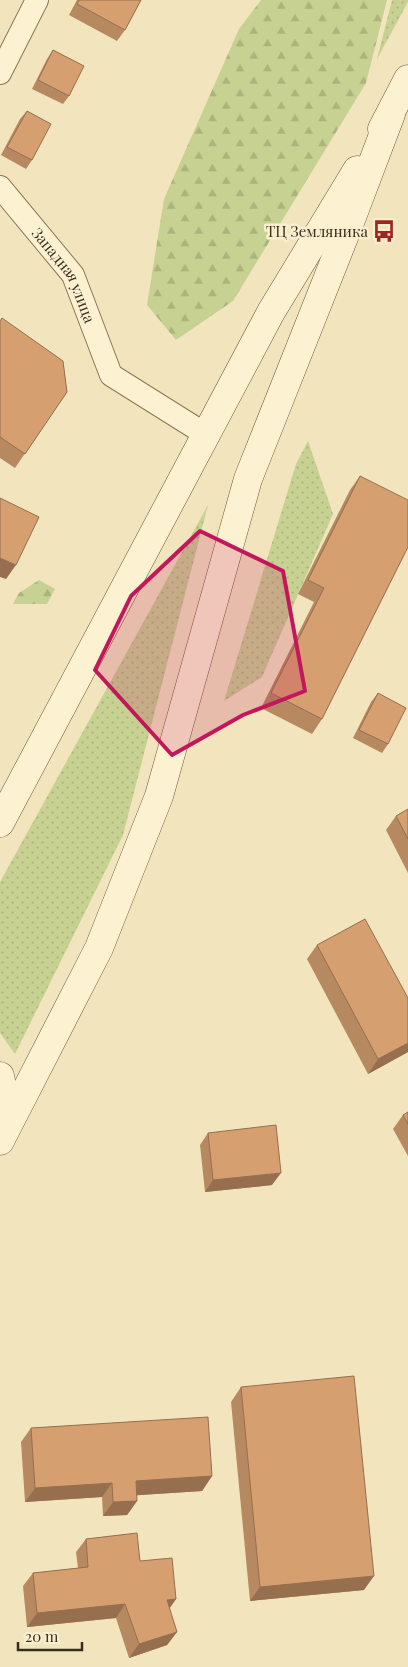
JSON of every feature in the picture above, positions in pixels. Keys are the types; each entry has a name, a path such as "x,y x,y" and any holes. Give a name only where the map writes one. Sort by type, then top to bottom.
{"main road":[{"path":"0,823 272,312 391,114 408,79"},
{"path":"1,1139 99,948 159,796 248,479 391,114"},
{"path":"0,1076 5,1102 1,1139"}],"street":[{"path":"0,73 37,0"},
{"name":"Западная улица","path":"0,187 73,275 111,375 206,434"}],"highlighted area":[{"path":"200,531 283,571 305,691 243,715 172,755 95,670 131,596"}],"green space":[{"path":"261,0 387,0 366,83 233,301 176,340 147,305 164,199 239,29"},
{"path":"392,0 408,0 408,2 377,59"},
{"path":"308,441 333,514 262,677 224,701 296,464"},
{"path":"208,505 123,835 15,1054 0,1033 0,882"},
{"path":"39,580 55,589 47,604 13,604 19,593"}],"building":[{"path":"79,0 141,0 125,30 77,4"},
{"path":"53,50 84,66 69,96 38,80"},
{"path":"27,111 51,124 32,160 7,147"},
{"path":"2,318 63,361 67,392 25,454 0,437 0,321"},
{"path":"360,476 408,500 408,547 322,719 271,693 324,588 308,580"},
{"path":"0,498 39,517 16,565 0,558"},
{"path":"378,693 406,708 388,744 359,730"},
{"path":"408,809 408,839 396,816"},
{"path":"365,919 408,998 408,1043 378,1059 317,945"},
{"path":"408,1112 408,1124 403,1115"},
{"path":"276,1125 281,1173 213,1180 208,1133"},
{"path":"354,1376 374,1576 260,1587 241,1387"},
{"path":"208,1417 212,1476 136,1481 137,1501 113,1502 112,1483 35,1488 31,1428"},
{"path":"137,1533 140,1561 172,1558 176,1599 167,1600 177,1632 139,1644 125,1604 37,1613 33,1573 88,1567 86,1539"}],"place":[{"name":"ТЦ Земляника","path":"384,231"}]}
